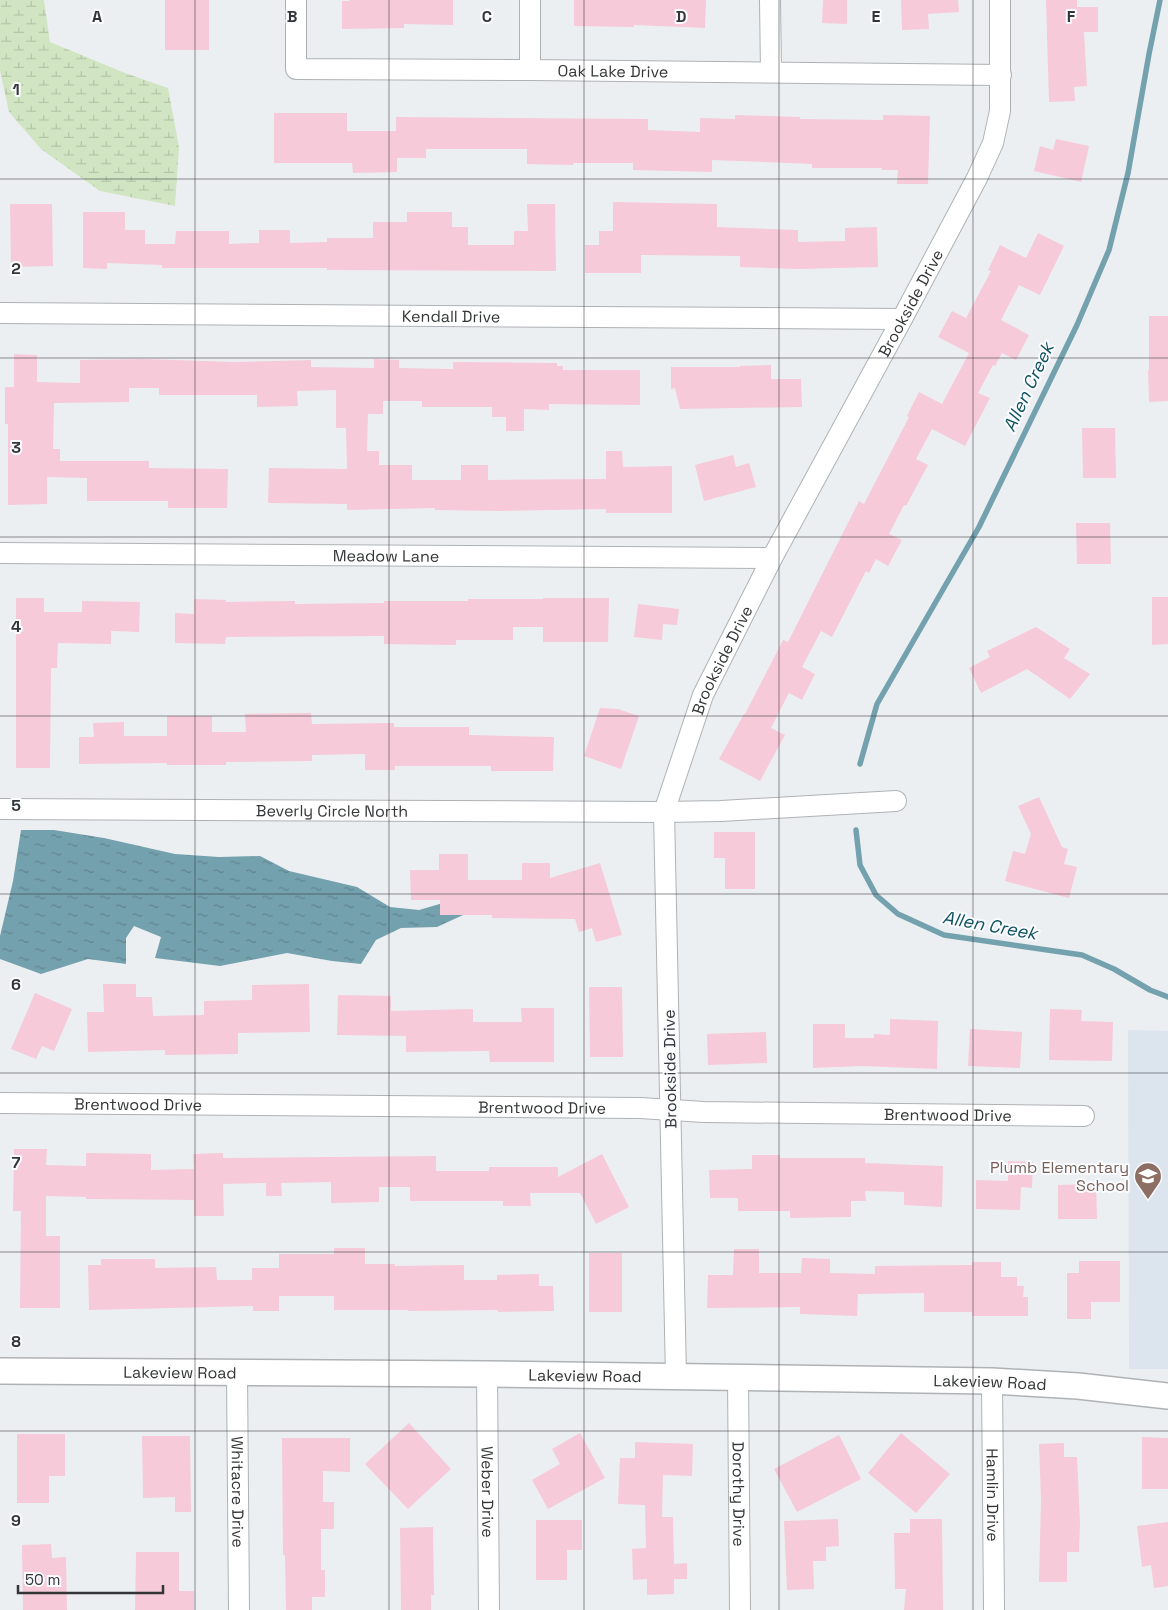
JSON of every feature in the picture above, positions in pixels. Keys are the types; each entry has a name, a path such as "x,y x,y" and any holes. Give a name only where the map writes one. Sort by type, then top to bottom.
{"street":[{"name":"Oak Lake Drive","path":"296,0 296,69 1000,75"},
{"path":"530,0 530,70"},
{"path":"770,0 771,72"},
{"name":"Brookside Drive","path":"676,1378 664,812 703,694 772,558 902,319 993,143 1000,111 1000,0"},
{"name":"Kendall Drive","path":"0,313 902,319"},
{"name":"Meadow Lane","path":"0,553 772,558"},
{"name":"Beverly Circle North","path":"0,809 664,812 721,811 896,801"},
{"name":"Brentwood Drive","path":"0,1103 621,1108 704,1112 1084,1116"},
{"name":"Lakeview Road","path":"0,1371 488,1374 992,1381 1078,1386 1168,1396"},
{"name":"Whitacre Drive","path":"237,1373 239,1610"},
{"name":"Weber Drive","path":"488,1374 489,1610"},
{"name":"Dorothy Drive","path":"738,1378 740,1610"},
{"name":"Hamlin Drive","path":"992,1381 994,1610"}],"shaded area":[{"name":"Plumb Elementary School","path":"1128,1030 1168,1031 1168,1369 1129,1369"}],"green space":[{"path":"0,0 44,0 50,42 125,73 168,88 179,147 175,206 100,191 41,149 9,112 0,71"}],"water":[{"path":"21,830 54,830 104,838 175,854 219,857 260,856 289,871 357,887 390,907 419,910 460,898 463,915 437,927 401,928 376,940 361,964 287,953 220,966 155,958 161,937 134,926 126,938 126,964 88,959 41,974 0,959 0,936 13,881"}],"building":[{"path":"165,0 209,0 209,50 165,50"},
{"path":"453,0 453,25 404,24 404,28 342,29 342,1"},
{"path":"574,0 706,0 705,28 634,25 634,27 574,26"},
{"path":"823,0 847,0 847,24 822,23"},
{"path":"901,0 958,0 959,12 928,14 929,29 902,30"},
{"path":"1046,0 1077,0 1077,7 1098,7 1098,32 1084,32 1087,86 1074,87 1075,101 1049,102"},
{"path":"274,113 347,113 347,131 396,131 396,117 648,119 648,130 700,132 700,118 735,119 735,115 800,117 800,119 883,120 883,115 930,116 928,184 897,184 898,170 882,170 882,168 812,168 812,164 712,160 712,172 633,170 633,163 527,164 527,149 426,149 426,158 397,158 397,172 353,173 352,163 274,163"},
{"path":"1056,139 1089,146 1081,182 1034,171 1040,146 1053,150"},
{"path":"613,202 717,204 717,227 798,230 798,242 845,241 845,228 877,227 878,267 798,269 740,267 740,256 641,255 641,273 585,273 585,245 599,245 599,231 613,231"},
{"path":"10,204 52,204 53,266 11,267"},
{"path":"527,204 555,204 556,271 162,268 162,265 107,263 107,269 83,268 83,212 125,212 125,230 145,230 145,244 175,244 176,231 229,231 229,244 259,243 259,230 290,230 290,243 327,242 327,238 373,238 373,222 407,222 407,212 452,212 452,227 468,227 468,245 514,245 514,231 528,231"},
{"path":"1038,233 1064,246 1040,295 1019,285 1001,320 1029,335 1016,360 1002,353 995,366 993,365 978,393 990,398 965,446 932,429 916,459 928,465 889,534 902,540 888,566 876,559 869,573 866,571 832,637 821,631 802,667 815,674 802,700 789,693 771,728 785,735 760,781 719,759 745,714 783,640 788,642 859,501 864,504 909,417 907,416 919,392 942,404 969,353 938,337 952,311 966,318 991,271 988,270 1000,245 1026,258"},
{"path":"1149,316 1168,316 1168,401 1149,402"},
{"path":"14,354 37,355 37,382 80,383 80,360 145,359 233,362 311,360 311,367 374,368 374,359 399,360 399,368 453,369 453,362 557,363 557,366 563,366 563,370 640,370 640,405 549,404 549,410 524,409 524,431 506,431 506,417 492,417 492,407 422,407 422,401 383,401 383,414 368,414 367,451 379,451 379,465 412,465 412,480 461,480 461,465 488,465 488,480 606,479 606,451 622,451 623,467 672,466 672,513 606,513 606,509 500,511 435,510 435,508 347,510 347,504 268,503 269,468 347,469 346,428 336,428 336,390 297,391 298,406 257,407 257,395 159,395 159,388 129,388 129,402 54,403 53,449 60,449 60,461 149,461 149,468 228,469 227,508 168,508 168,501 87,501 87,478 47,477 47,504 8,505 8,424 5,424 5,387 14,387"},
{"path":"771,365 771,379 801,379 802,407 680,409 675,388 671,389 671,367"},
{"path":"1082,428 1115,428 1116,478 1083,478"},
{"path":"733,455 736,467 749,463 756,487 704,501 695,465"},
{"path":"1076,523 1110,523 1111,564 1077,564"},
{"path":"1152,597 1168,597 1168,644 1152,645"},
{"path":"16,598 44,598 44,612 82,612 82,601 140,602 139,632 111,631 111,644 58,643 57,668 51,668 50,768 16,768"},
{"path":"609,598 608,642 543,642 543,627 513,627 513,640 456,640 456,645 384,644 384,636 226,637 225,644 175,643 175,613 194,614 194,599 226,600 226,602 295,601 295,604"},
{"path":"638,604 679,609 677,625 663,624 662,640 634,637"},
{"path":"1036,627 1070,649 1064,658 1090,674 1070,699 1027,669 981,693 969,668 990,657 987,651"},
{"path":"600,708 618,709 639,716 621,769 584,756"},
{"path":"311,713 312,724 394,723 394,727 469,727 469,735 554,737 553,771 491,771 491,766 395,766 395,770 365,770 365,754 312,755 312,761 226,762 226,765 167,765 167,763 79,764 79,737 94,737 93,723 124,722 124,736 167,736 167,716 212,716 212,732 246,732 245,714"},
{"path":"1039,797 1062,847 1068,849 1064,864 1077,867 1069,898 1005,881 1013,851 1025,854 1031,834 1018,806"},
{"path":"714,832 755,832 755,889 725,889 725,858 714,858"},
{"path":"439,854 468,854 468,880 522,880 522,863 550,863 550,878 600,863 622,935 596,942 592,928 579,932 575,919 492,918 492,915 440,915 440,900 411,900 410,870 439,870"},
{"path":"103,984 136,984 136,997 152,997 153,1016 204,1015 204,1001 252,1000 252,985 309,984 310,1032 238,1033 238,1054 165,1055 165,1050 88,1052 87,1012 104,1012"},
{"path":"589,987 622,987 623,1057 590,1057"},
{"path":"35,993 72,1009 54,1051 42,1046 36,1059 11,1049"},
{"path":"338,995 391,996 391,1011 473,1009 473,1022 522,1022 521,1008 554,1008 554,1062 490,1062 489,1051 406,1052 406,1036 337,1035"},
{"path":"1050,1009 1082,1010 1081,1021 1113,1022 1112,1061 1049,1060"},
{"path":"890,1019 938,1021 937,1069 862,1066 813,1068 813,1024 845,1024 845,1038 874,1038 874,1034 890,1035"},
{"path":"970,1029 1022,1032 1020,1068 968,1066"},
{"path":"766,1032 767,1063 708,1065 707,1034"},
{"path":"14,1149 47,1149 46,1165 86,1166 86,1153 151,1154 151,1170 194,1169 193,1154 223,1153 223,1158 436,1156 436,1171 489,1171 489,1167 558,1167 558,1177 602,1154 629,1207 596,1224 580,1193 530,1193 531,1206 503,1206 503,1201 410,1201 410,1187 379,1187 379,1202 331,1203 331,1182 281,1183 282,1196 266,1196 266,1183 223,1184 224,1216 194,1216 194,1200 86,1199 86,1197 46,1196 46,1236 60,1236 60,1308 20,1308 21,1211 13,1211"},
{"path":"752,1155 780,1155 780,1158 865,1158 865,1163 943,1166 942,1207 904,1205 904,1192 865,1191 866,1201 851,1201 851,1217 790,1218 790,1211 738,1211 738,1198 710,1198 709,1170 752,1169"},
{"path":"1008,1161 1033,1162 1032,1188 1021,1187 1020,1210 976,1209 976,1180 1008,1181"},
{"path":"1096,1184 1097,1219 1058,1219 1058,1185"},
{"path":"334,1248 365,1248 365,1264 395,1264 395,1266 464,1265 464,1280 497,1280 497,1275 539,1274 539,1286 553,1286 554,1311 334,1310 334,1296 279,1296 279,1311 253,1311 253,1306 89,1310 88,1265 101,1265 101,1259 155,1259 155,1268 216,1267 217,1280 252,1280 252,1268 279,1268 279,1254 334,1254"},
{"path":"734,1249 759,1249 759,1273 801,1273 802,1258 830,1259 830,1273 875,1274 875,1266 972,1265 972,1262 1001,1262 1001,1277 1017,1277 1017,1286 1024,1286 1023,1297 1028,1297 1028,1316 972,1316 972,1312 924,1312 924,1293 858,1294 857,1316 800,1314 800,1307 707,1308 708,1275 733,1275"},
{"path":"589,1253 622,1253 622,1312 589,1312"},
{"path":"1079,1261 1120,1261 1120,1302 1091,1302 1091,1319 1067,1319 1067,1273 1079,1273"},
{"path":"409,1423 451,1469 408,1509 365,1464"},
{"path":"580,1433 605,1478 548,1509 532,1480 560,1464 552,1449"},
{"path":"901,1433 950,1474 916,1513 868,1473"},
{"path":"17,1434 65,1434 65,1476 49,1476 49,1503 17,1503"},
{"path":"839,1435 861,1479 797,1512 774,1469"},
{"path":"142,1436 190,1436 191,1512 175,1512 175,1497 143,1498"},
{"path":"1142,1437 1168,1438 1168,1489 1142,1489"},
{"path":"282,1438 350,1438 350,1472 323,1471 323,1502 334,1502 334,1529 321,1529 321,1570 325,1570 325,1597 312,1597 312,1610 286,1610 285,1555 283,1555"},
{"path":"635,1442 693,1444 692,1476 663,1475 662,1517 673,1517 674,1564 687,1563 687,1579 674,1579 674,1594 647,1595 647,1579 633,1580 632,1549 646,1548 645,1505 618,1504 620,1458 635,1458"},
{"path":"1064,1443 1064,1457 1077,1457 1080,1522 1079,1552 1067,1552 1067,1582 1039,1582 1041,1500 1039,1444"},
{"path":"838,1519 839,1546 826,1547 826,1561 813,1561 814,1589 787,1590 784,1521"},
{"path":"910,1519 942,1519 943,1610 904,1610 906,1589 895,1589 894,1533 910,1533"},
{"path":"536,1520 582,1520 582,1550 567,1550 567,1580 536,1580"},
{"path":"1168,1522 1168,1586 1154,1588 1151,1565 1142,1567 1137,1526"},
{"path":"433,1527 434,1595 431,1595 431,1610 401,1610 400,1528"},
{"path":"51,1544 52,1558 66,1557 67,1610 23,1610 22,1545"},
{"path":"136,1552 179,1552 179,1591 194,1591 194,1610 135,1610"}],"waterway":[{"name":"Allen Creek","path":"860,764 877,704 979,527 1077,325 1109,250 1128,173 1160,0"},
{"name":"Allen Creek","path":"856,830 860,865 876,895 898,914 944,935 1082,955 1114,969 1150,990 1168,997"}],"place":[{"name":"Plumb Elementary School","path":"1148,1200"}]}
